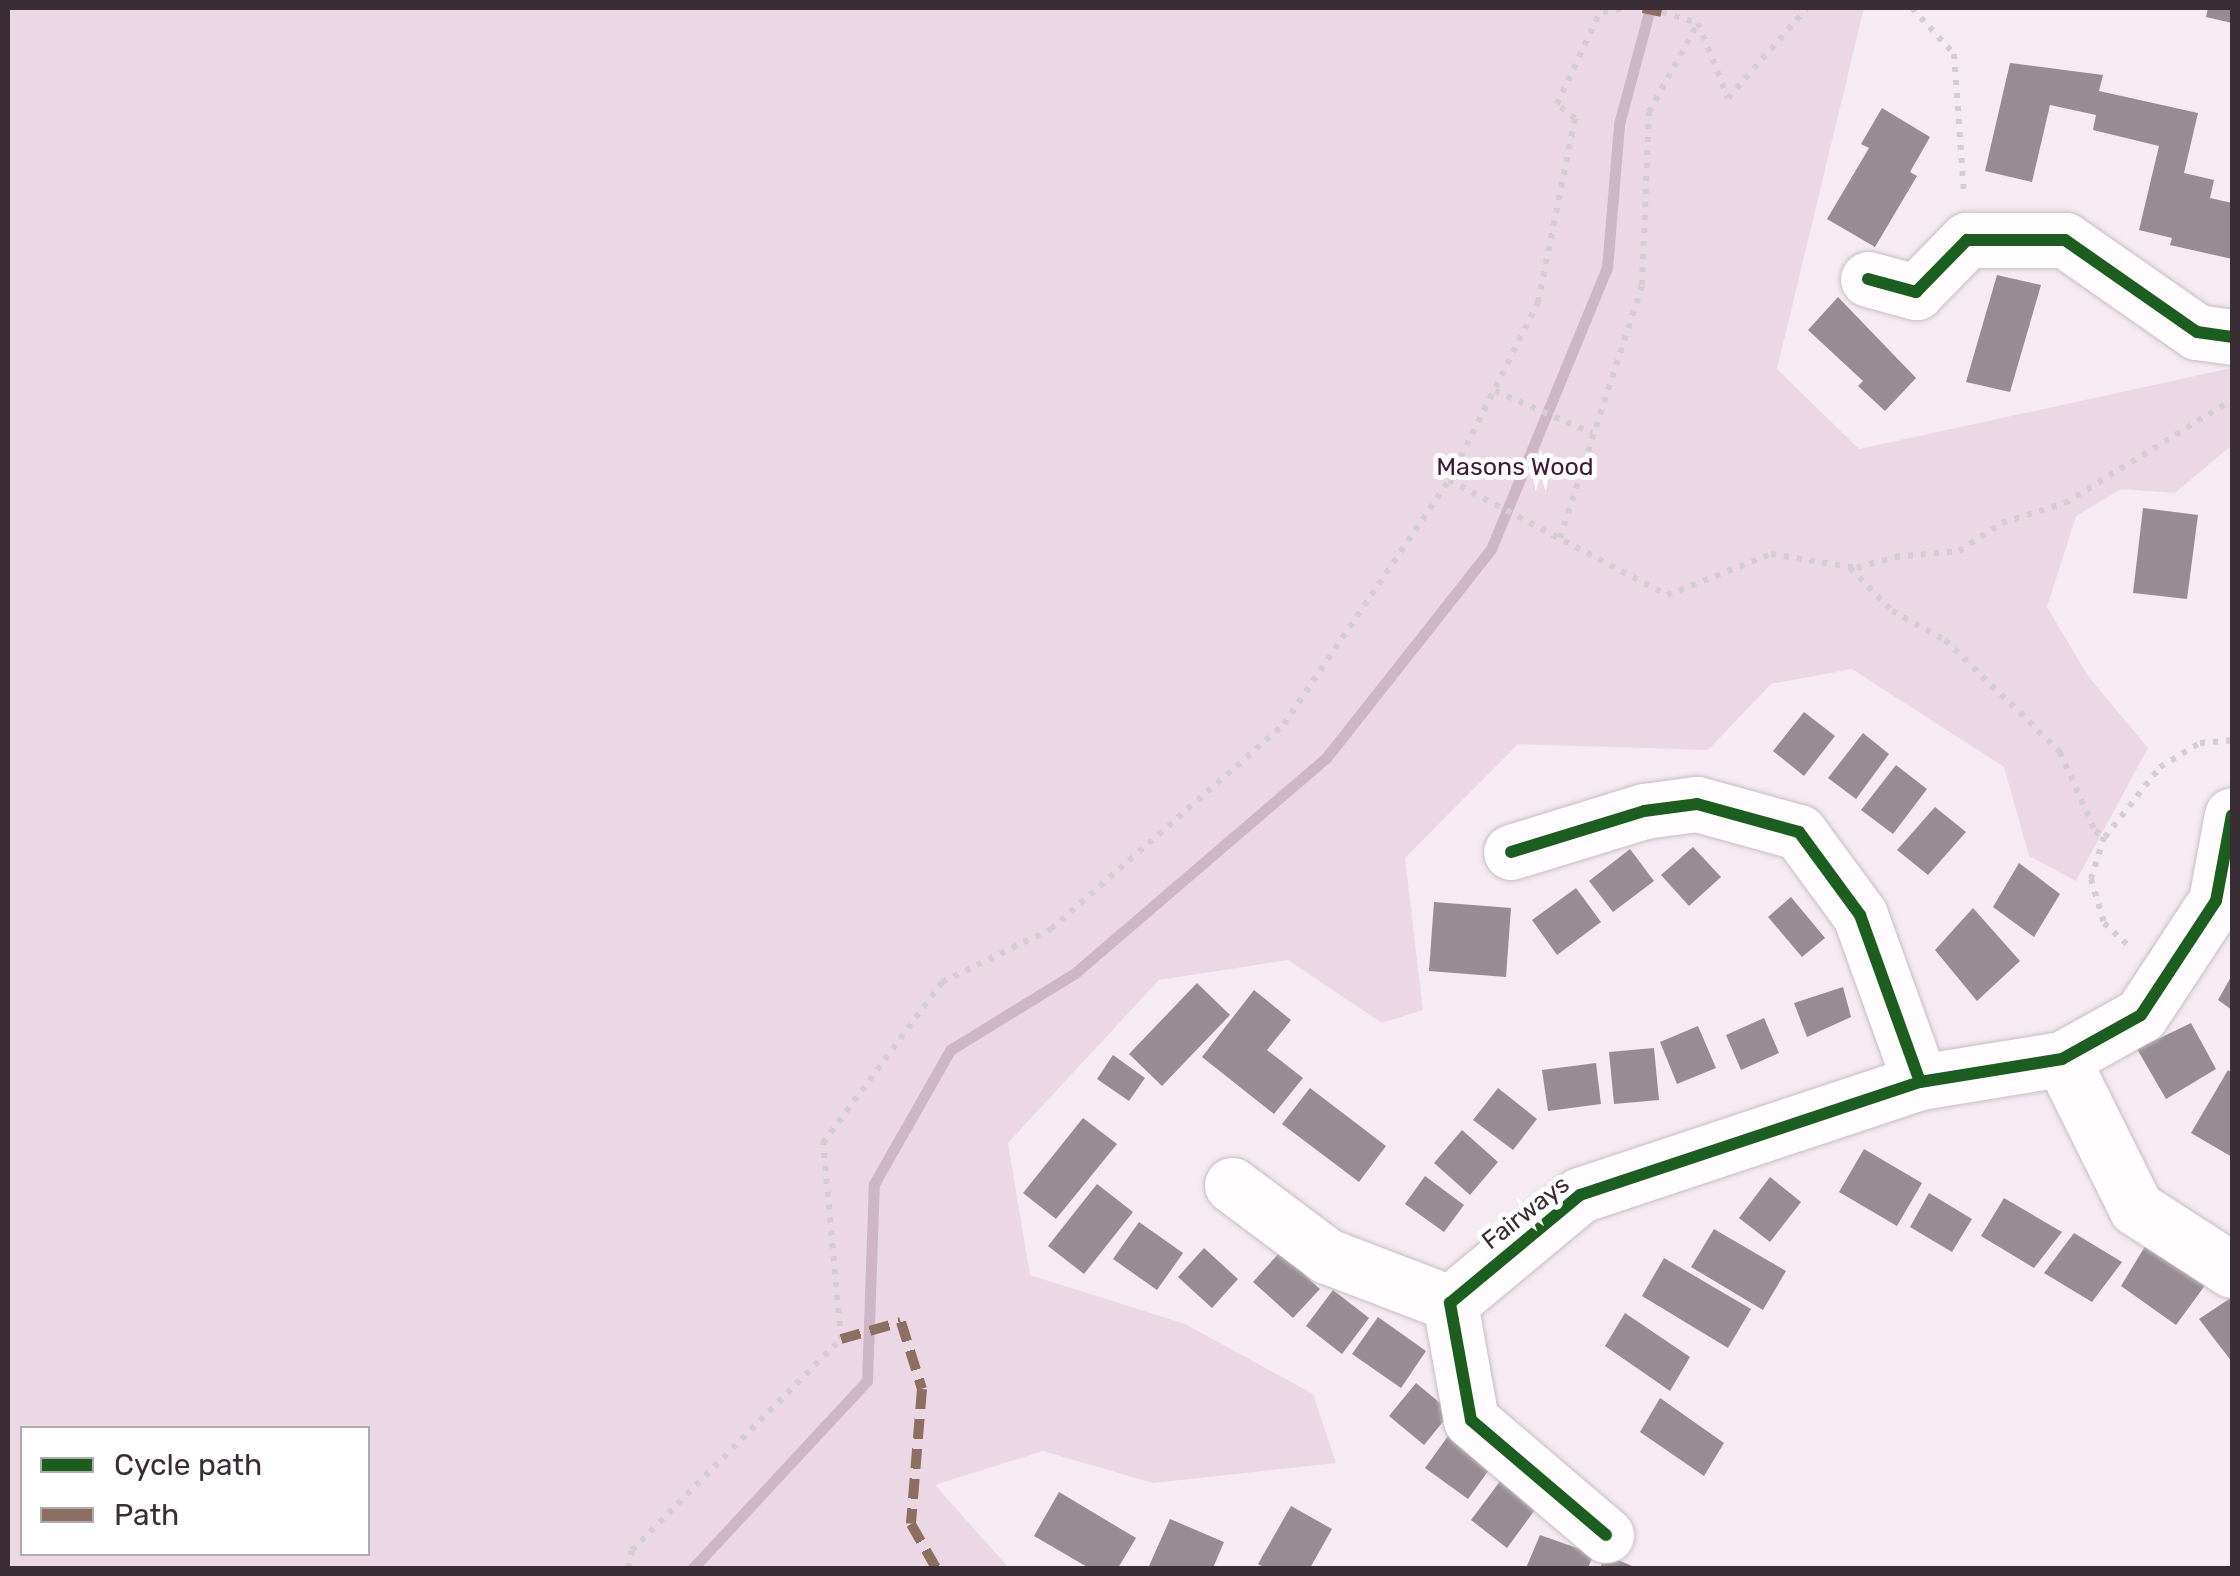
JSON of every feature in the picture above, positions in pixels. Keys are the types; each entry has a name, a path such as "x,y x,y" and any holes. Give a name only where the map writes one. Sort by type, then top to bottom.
{"street":[{"path":"1868,279 1916,292 1967,240 2066,240 2197,332 2232,337"},
{"path":"1511,852 1644,811 1697,804 1798,832 1860,915 1920,1082"},
{"name":"Fairways","path":"1450,1303 1580,1195 1920,1082 2062,1059 2141,1015 2216,901 2232,815"},
{"path":"2062,1059 2136,1208 2232,1270"},
{"path":"1232,1185 1327,1256 1450,1303 1471,1420 1606,1535"}],"path":[{"path":"628,1568 632,1550 841,1339 823,1142 942,982 1050,929 1284,724 1449,480 1538,302 1575,118 1557,104 1603,10 1625,8"},
{"path":"1698,22 1728,98 1807,8"},
{"path":"1912,8 1954,54 1967,240"},
{"path":"1662,12 1698,22"},
{"path":"1560,538 1642,285 1649,112 1698,22"},
{"path":"1495,391 1592,433"},
{"path":"1449,480 1520,521 1667,594 1771,554 1849,566 1958,550 2002,523 2065,502 2232,400"},
{"path":"1849,566 1892,612 1945,640 2060,752 2095,831 2104,837"},
{"path":"2163,977 2104,923 2091,879 2104,837 2160,766 2200,744 2232,740"}],"green space":[{"name":"Masons Wood","path":"8,8 1864,8 1777,369 1859,449 2232,368 2232,445 2175,493 2121,489 2076,516 2047,607 2088,676 2148,748 2076,881 2029,856 2004,767 1852,669 1771,684 1708,750 1518,744 1405,858 1423,1010 1382,1023 1288,960 1159,980 1008,1143 1030,1275 1185,1324 1313,1394 1336,1463 1153,1483 1043,1451 935,1485 1009,1568 8,1568"}],"building":[{"path":"2208,8 2232,8 2232,23 2206,17"},
{"path":"2010,63 2103,75 2099,91 2198,113 2184,173 2214,180 2210,198 2232,203 2232,259 2170,245 2172,238 2139,230 2159,146 2093,130 2096,115 2050,105 2032,182 1985,171"},
{"path":"1882,108 1930,137 1910,172 1917,176 1875,247 1827,219 1869,148 1861,144"},
{"path":"1997,275 2041,285 2010,392 1966,382"},
{"path":"1838,297 1916,378 1885,411 1858,386 1863,381 1808,330"},
{"path":"2143,508 2198,515 2187,599 2133,593"},
{"path":"1804,712 1835,736 1804,776 1773,751"},
{"path":"1863,733 1889,754 1856,799 1828,778"},
{"path":"1896,765 1927,789 1893,834 1861,810"},
{"path":"1935,807 1966,832 1928,875 1897,850"},
{"path":"1693,847 1721,877 1689,906 1661,875"},
{"path":"1630,849 1654,881 1613,912 1589,881"},
{"path":"2019,863 2060,894 2034,937 1993,907"},
{"path":"1576,888 1601,922 1557,955 1532,920"},
{"path":"1791,897 1825,938 1802,957 1768,917"},
{"path":"1434,902 1511,908 1506,977 1429,971"},
{"path":"1973,908 2020,961 1977,1001 1935,950"},
{"path":"2232,975 2232,1010 2218,1000"},
{"path":"1197,983 1230,1015 1162,1086 1129,1054"},
{"path":"1843,987 1851,1017 1807,1037 1794,1003"},
{"path":"1254,990 1291,1020 1267,1050 1303,1078 1274,1114 1202,1057"},
{"path":"1764,1018 1779,1053 1741,1070 1726,1035"},
{"path":"2191,1023 2216,1069 2166,1099 2137,1049"},
{"path":"1698,1026 1716,1068 1677,1084 1660,1042"},
{"path":"1654,1048 1659,1100 1614,1104 1609,1052"},
{"path":"1113,1055 1145,1078 1129,1101 1097,1079"},
{"path":"1596,1063 1601,1104 1548,1111 1542,1070"},
{"path":"2228,1070 2232,1073 2232,1157 2191,1133"},
{"path":"1310,1088 1386,1146 1359,1182 1282,1124"},
{"path":"1498,1088 1537,1119 1513,1150 1473,1120"},
{"path":"1083,1118 1117,1144 1056,1219 1023,1193"},
{"path":"1462,1130 1498,1162 1470,1195 1434,1163"},
{"path":"1864,1149 1922,1183 1897,1226 1839,1192"},
{"path":"1425,1176 1464,1205 1444,1232 1405,1204"},
{"path":"1770,1177 1801,1202 1770,1242 1739,1218"},
{"path":"1097,1184 1133,1212 1084,1274 1048,1246"},
{"path":"1929,1193 1972,1219 1952,1252 1910,1227"},
{"path":"2004,1198 2062,1232 2034,1268 1981,1236"},
{"path":"1139,1222 1183,1253 1157,1290 1113,1259"},
{"path":"1714,1229 1786,1271 1763,1310 1691,1267"},
{"path":"2074,1233 2122,1262 2092,1302 2044,1273"},
{"path":"2147,1243 2206,1284 2176,1325 2121,1286"},
{"path":"1204,1248 1238,1279 1212,1308 1178,1277"},
{"path":"1280,1252 1320,1289 1293,1318 1253,1282"},
{"path":"1664,1258 1751,1309 1728,1348 1642,1296"},
{"path":"1333,1290 1369,1318 1342,1354 1306,1326"},
{"path":"2232,1297 2232,1362 2199,1319"},
{"path":"1625,1313 1690,1357 1670,1391 1605,1346"},
{"path":"1378,1317 1426,1351 1401,1388 1352,1354"},
{"path":"1416,1383 1451,1412 1424,1445 1389,1416"},
{"path":"1660,1398 1724,1443 1704,1476 1640,1432"},
{"path":"1448,1436 1491,1467 1468,1499 1425,1468"},
{"path":"1501,1480 1537,1507 1507,1548 1471,1520"},
{"path":"1059,1492 1136,1538 1118,1568 1089,1568 1034,1536"},
{"path":"1291,1506 1332,1529 1310,1568 1265,1568 1258,1564"},
{"path":"1170,1519 1224,1542 1213,1568 1149,1566"},
{"path":"1540,1535 1594,1554 1588,1568 1526,1568"},
{"path":"1606,1555 1637,1568 1600,1568"}],"waterway":[{"path":"693,1568 867,1381 874,1184 950,1050 1075,973 1326,758 1491,549 1607,268 1619,124 1650,8"}],"marked path":[{"path":"1643,8 1662,12"},
{"path":"841,1339 901,1322 922,1389 911,1524 936,1568"}],"cycle path":[{"path":"1868,279 1916,292 1967,240 2065,240 2197,332 2232,337"},
{"path":"1511,852 1644,811 1697,804 1799,832 1860,915 1920,1082"},
{"path":"1606,1535 1471,1420 1450,1303 1580,1195 1920,1082 2062,1059 2141,1015 2216,901 2232,815"}]}
